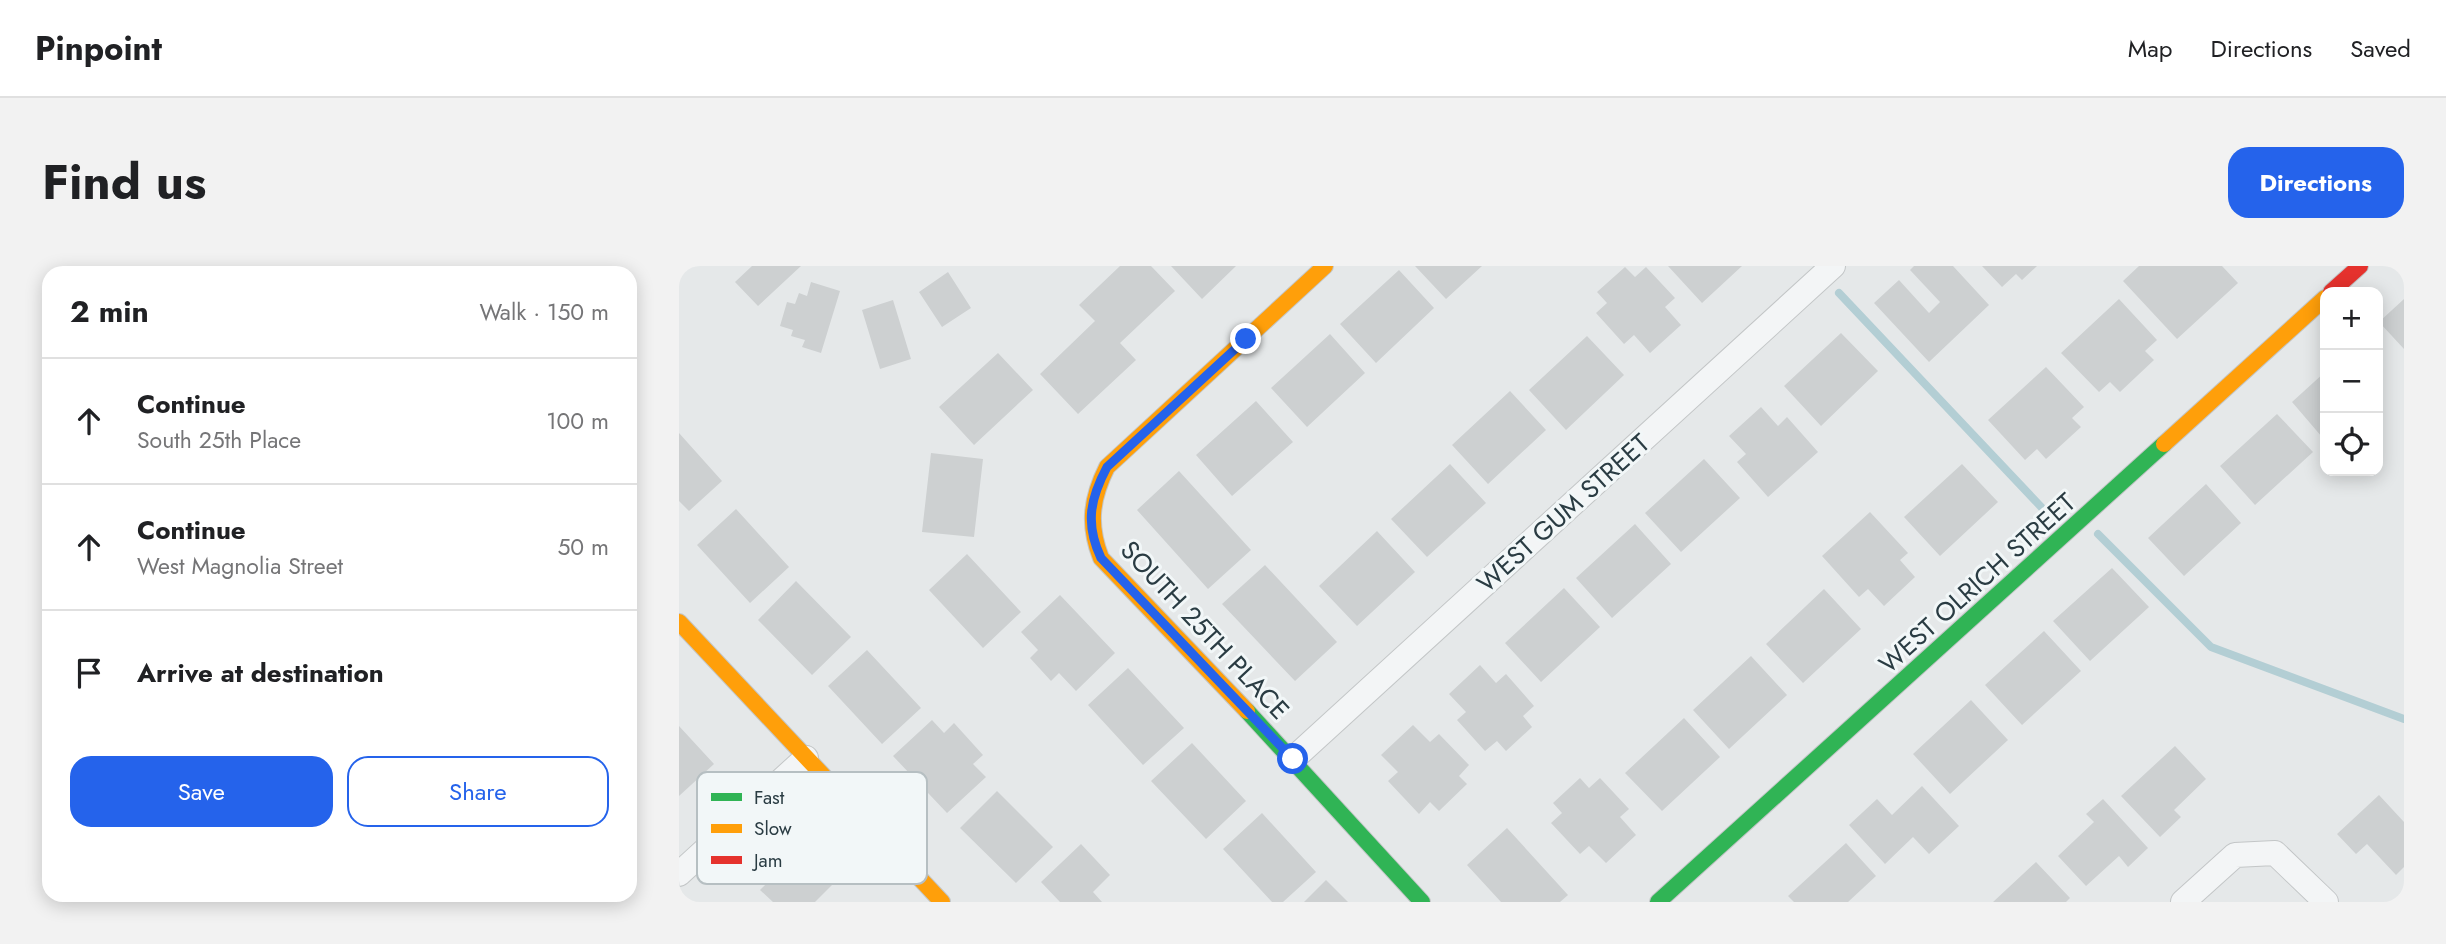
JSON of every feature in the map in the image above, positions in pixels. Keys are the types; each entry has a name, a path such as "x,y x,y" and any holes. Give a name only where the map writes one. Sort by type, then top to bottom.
{"street":[{"name":"SOUTH 25TH PLACE","path":"1325,266 1107,467 1096,489 1089,515 1092,539 1101,558 1293,759 1422,902"},
{"name":"WEST GUM STREET","path":"1293,759 1833,266"},
{"path":"2337,287 2360,266"},
{"name":"WEST OLRICH STREET","path":"1658,902 2320,303"},
{"path":"679,622 819,772"},
{"path":"791,772 806,758"},
{"path":"2183,902 2235,855 2275,853 2326,902"},
{"path":"679,874 697,858"},
{"path":"925,884 942,902"}],"building":[{"path":"752,266 801,266 758,306 735,282"},
{"path":"1120,266 1151,266 1175,291 1120,343 1136,360 1078,414 1040,374 1095,321 1079,305"},
{"path":"1171,266 1236,266 1202,299"},
{"path":"1415,266 1482,266 1446,299"},
{"path":"1668,266 1742,266 1702,303"},
{"path":"1914,266 1953,266 1989,305 1929,362 1874,303 1899,280 1929,313 1940,302 1910,270"},
{"path":"1982,266 2037,266 2022,280 2016,274 2002,287"},
{"path":"2139,266 2222,266 2238,283 2177,339 2123,281"},
{"path":"1625,267 1635,277 1646,267 1675,298 1665,307 1681,325 1650,353 1634,335 1624,344 1596,313 1607,303 1597,292"},
{"path":"1399,270 1434,308 1376,363 1340,324"},
{"path":"948,272 971,308 942,327 919,292"},
{"path":"811,282 840,291 821,353 802,347 805,340 791,336 793,330 780,326 787,302 795,304 799,293 807,296"},
{"path":"2119,299 2157,340 2145,351 2154,360 2120,392 2110,382 2099,392 2061,353"},
{"path":"2404,299 2404,349 2383,326 2383,318"},
{"path":"893,300 911,359 880,369 862,310"},
{"path":"1841,333 1878,371 1821,426 1784,386"},
{"path":"1330,334 1365,373 1307,427 1271,388"},
{"path":"1587,336 1624,375 1566,430 1529,390"},
{"path":"998,353 1033,390 974,445 939,407"},
{"path":"2046,367 2084,407 2072,418 2081,427 2046,459 2037,449 2025,460 1988,420"},
{"path":"2320,377 2320,435 2292,402"},
{"path":"1510,391 1546,430 1488,484 1452,445"},
{"path":"1256,401 1293,442 1232,496 1196,455"},
{"path":"1761,407 1778,426 1787,417 1818,452 1768,497 1737,462 1746,454 1729,436"},
{"path":"2277,414 2313,452 2255,505 2220,466"},
{"path":"679,433 722,481 689,511 679,501"},
{"path":"931,453 983,459 974,537 922,532"},
{"path":"1704,459 1740,498 1681,552 1645,513"},
{"path":"1450,464 1486,503 1427,557 1391,519"},
{"path":"1962,464 1998,502 1940,556 1904,517"},
{"path":"1179,471 1251,550 1208,589 1137,510"},
{"path":"2206,484 2241,523 2184,576 2148,538"},
{"path":"736,509 789,567 750,603 697,545"},
{"path":"1870,512 1908,553 1900,560 1915,577 1884,606 1868,589 1859,597 1822,556"},
{"path":"1635,524 1671,564 1612,618 1576,578"},
{"path":"1377,531 1415,572 1357,626 1319,586"},
{"path":"967,554 1021,612 983,648 929,590"},
{"path":"1265,565 1337,642 1295,681 1222,604"},
{"path":"2112,568 2149,607 2090,661 2053,621"},
{"path":"796,581 851,637 812,675 758,620"},
{"path":"1564,588 1600,627 1541,682 1505,643"},
{"path":"1824,589 1861,629 1803,683 1766,644"},
{"path":"1060,595 1115,653 1076,691 1059,673 1051,681 1030,658 1038,650 1021,632"},
{"path":"2044,631 2081,671 2022,725 1985,685"},
{"path":"867,650 921,708 882,744 828,686"},
{"path":"1751,656 1787,695 1729,749 1693,710"},
{"path":"1480,665 1496,683 1506,674 1534,706 1523,716 1532,727 1506,751 1497,741 1485,751 1457,720 1466,712 1449,694"},
{"path":"1128,668 1184,728 1143,765 1088,705"},
{"path":"1971,700 2008,740 1950,794 1913,754"},
{"path":"1684,718 1720,757 1662,811 1625,773"},
{"path":"932,720 944,733 954,723 983,755 973,764 986,777 947,813 927,792 927,772 908,772 893,756"},
{"path":"1413,725 1430,742 1439,734 1469,765 1459,776 1467,784 1439,811 1430,802 1419,814 1388,781 1398,772 1381,755"},
{"path":"679,726 714,764 705,772 697,772 697,780 679,796"},
{"path":"1192,743 1246,801 1206,839 1151,781"},
{"path":"2175,746 2206,779 2174,810 2181,817 2160,837 2121,796"},
{"path":"1580,778 1589,788 1600,778 1629,809 1620,817 1636,835 1606,863 1589,846 1580,854 1551,823 1562,813 1553,803"},
{"path":"1922,786 1959,826 1929,854 1913,837 1885,864 1849,825 1877,799 1892,815"},
{"path":"997,791 1053,847 1016,883 960,828"},
{"path":"2379,795 2404,822 2404,867 2396,875 2367,844 2356,854 2337,834"},
{"path":"2103,799 2148,848 2128,867 2119,856 2086,886 2058,856 2094,822 2086,814"},
{"path":"1262,813 1316,872 1283,902 1272,902 1223,849"},
{"path":"1507,828 1568,895 1560,902 1501,902 1467,865"},
{"path":"1846,843 1876,876 1848,902 1794,902 1788,896"},
{"path":"1081,844 1110,875 1093,892 1102,902 1060,902 1041,882"},
{"path":"2036,862 2070,898 2066,902 1993,902"},
{"path":"1326,880 1348,902 1304,902"},
{"path":"766,884 833,884 815,902 773,902 760,890"}],"waterway":[{"path":"1839,293 2044,510"},
{"path":"2098,534 2211,647 2404,719"}],"traffic: fast":[{"path":"1658,902 2164,444"},
{"path":"1247,711 1422,902"}],"traffic: slow":[{"path":"1247,711 1101,558 1094,534 1093,512 1097,490 1107,467 1325,266"},
{"path":"2164,444 2320,303"},
{"path":"679,622 820,772"},
{"path":"925,884 942,902"}],"traffic: jam":[{"path":"2337,287 2360,266"}],"route":[{"path":"1246,339 1107,467 1096,489 1089,515 1092,539 1101,558 1293,759"}]}
